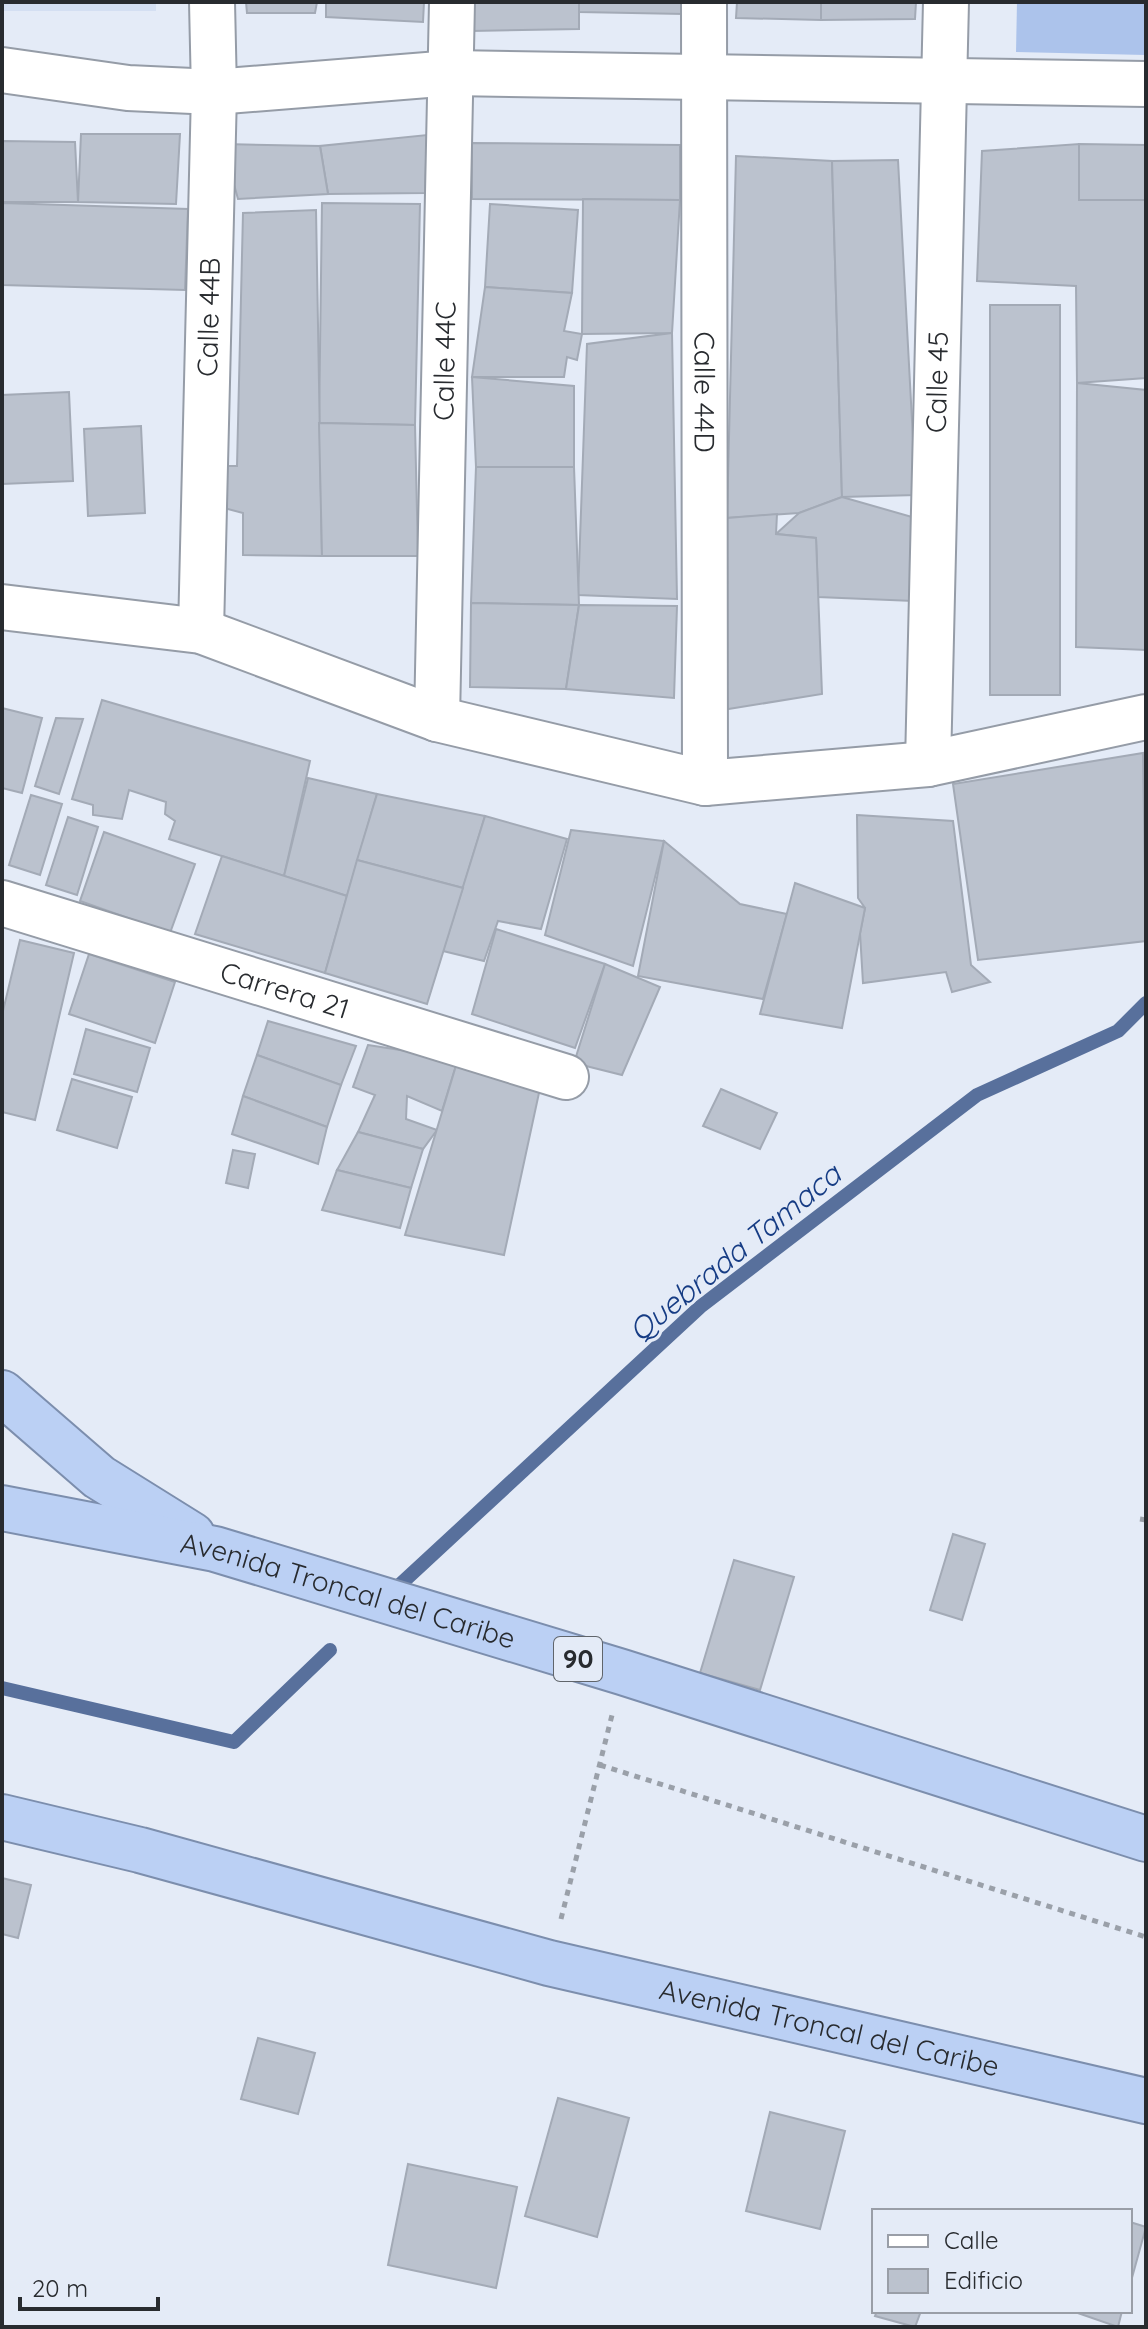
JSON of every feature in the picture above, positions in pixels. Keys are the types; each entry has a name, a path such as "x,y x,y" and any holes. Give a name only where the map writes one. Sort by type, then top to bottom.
{"highway":[{"path":"2,1393 99,1477 215,1549"},
{"name":"Avenida Troncal del Caribe","path":"2,1508 215,1549 622,1672 1146,1839"},
{"name":"Avenida Troncal del Caribe","path":"2,1817 155,1854 549,1963 1146,2101"}],"street":[{"name":"Calle 44B","path":"201,631 214,92 212,2"},
{"name":"Calle 44C","path":"437,719 452,2"},
{"name":"Calle 44D","path":"704,2 705,783"},
{"name":"Calle 45","path":"928,764 946,2"},
{"path":"2,70 128,88 214,92 452,73 1146,84"},
{"path":"2,607 201,631 437,719 705,783 928,764 1146,717"},
{"name":"Carrera 21","path":"2,903 566,1077"}],"path":[{"path":"549,1963 622,1672"},
{"path":"600,1765 1146,1937"}],"shaded area":[{"path":"2,2 156,2 156,11 2,11"},
{"path":"1017,2 1146,2 1146,55 1016,52"}],"building":[{"path":"246,2 317,2 315,13 247,13"},
{"path":"326,2 424,2 423,22 326,17"},
{"path":"471,2 579,2 579,29 471,31"},
{"path":"579,2 683,2 684,14 579,12"},
{"path":"737,2 821,2 821,20 736,18"},
{"path":"821,2 916,2 915,19 821,20"},
{"path":"81,134 180,134 176,204 78,202"},
{"path":"427,135 425,193 328,194 320,146"},
{"path":"2,141 75,142 78,202 2,202"},
{"path":"472,143 680,145 680,200 472,199"},
{"path":"223,144 320,146 328,194 238,199"},
{"path":"1079,144 1146,145 1146,200 1079,200"},
{"path":"1079,144 1079,200 1146,200 1146,378 1077,383 1076,286 977,281 982,151"},
{"path":"736,156 832,161 842,497 799,513 727,518"},
{"path":"898,160 916,495 842,497 832,161"},
{"path":"583,199 680,200 672,333 582,334"},
{"path":"2,203 188,209 185,290 2,285"},
{"path":"322,203 420,204 415,425 319,423"},
{"path":"490,204 578,210 572,293 485,287"},
{"path":"316,210 322,556 243,555 243,513 224,508 224,466 237,466 243,213"},
{"path":"485,287 572,293 564,331 582,334 577,360 567,357 564,377 472,377"},
{"path":"990,305 1060,305 1060,695 990,695"},
{"path":"672,333 677,599 578,595 587,344"},
{"path":"472,377 574,386 574,467 476,467"},
{"path":"1077,383 1146,390 1146,650 1076,647"},
{"path":"69,392 73,481 2,484 2,395"},
{"path":"319,423 415,425 418,556 322,556"},
{"path":"141,426 145,513 88,516 84,429"},
{"path":"476,467 574,467 579,605 471,603"},
{"path":"842,497 912,517 913,601 818,597 816,538 776,534 799,513"},
{"path":"777,514 776,534 816,538 822,694 716,711 727,518"},
{"path":"471,603 579,605 566,689 470,687"},
{"path":"579,605 677,606 674,698 566,689"},
{"path":"102,700 310,761 284,876 169,839 175,821 165,814 166,802 129,790 122,819 93,815 93,805 72,799"},
{"path":"2,708 42,718 22,793 2,788"},
{"path":"56,718 83,719 59,794 35,786"},
{"path":"1143,753 1146,941 978,960 953,784"},
{"path":"308,778 377,794 347,896 284,876"},
{"path":"377,794 485,816 463,888 357,860"},
{"path":"31,795 62,804 40,875 9,865"},
{"path":"857,815 953,821 971,965 990,982 952,992 946,972 863,983 860,933 865,908 858,898"},
{"path":"485,816 567,839 541,929 498,921 484,961 443,951"},
{"path":"68,817 98,827 77,895 46,885"},
{"path":"571,830 664,841 633,966 545,935"},
{"path":"104,832 195,864 170,933 80,901"},
{"path":"664,841 740,904 787,914 763,999 638,976"},
{"path":"222,856 347,896 325,973 195,934"},
{"path":"357,860 463,888 427,1004 325,973"},
{"path":"795,883 865,908 842,1028 760,1014"},
{"path":"496,929 605,964 575,1048 472,1014"},
{"path":"20,940 74,953 35,1120 2,1112 2,1015"},
{"path":"89,954 175,982 155,1043 69,1014"},
{"path":"605,964 660,987 622,1075 574,1063"},
{"path":"268,1021 356,1046 341,1085 257,1055"},
{"path":"86,1029 150,1048 137,1092 74,1074"},
{"path":"368,1045 458,1059 442,1111 407,1096 406,1119 437,1130 423,1149 358,1132 375,1095 353,1087"},
{"path":"257,1055 341,1085 327,1127 243,1096"},
{"path":"458,1059 542,1079 504,1255 405,1235"},
{"path":"72,1079 132,1097 117,1148 57,1130"},
{"path":"721,1089 777,1113 760,1149 703,1126"},
{"path":"243,1096 327,1127 318,1164 232,1134"},
{"path":"358,1132 423,1149 411,1188 337,1170"},
{"path":"233,1150 255,1154 248,1188 226,1183"},
{"path":"337,1170 411,1188 400,1228 322,1210"},
{"path":"953,1534 985,1544 962,1620 930,1610"},
{"path":"734,1560 794,1577 760,1690 700,1673"},
{"path":"2,1878 31,1885 18,1938 2,1934"},
{"path":"258,2038 315,2053 298,2114 241,2099"},
{"path":"558,2098 629,2118 597,2237 525,2216"},
{"path":"770,2112 845,2131 820,2229 746,2211"},
{"path":"408,2164 517,2187 496,2288 388,2265"},
{"path":"1132,2223 1146,2227 1132,2278"},
{"path":"876,2313 920,2313 915,2327 875,2316"},
{"path":"1078,2313 1122,2313 1118,2327"}],"waterway":[{"name":"Quebrada Tamaca","path":"391,1593 700,1307 977,1095 1118,1031 1146,1003"},
{"name":"Quebrada Tamaca","path":"2,1688 234,1742 330,1650"}]}
